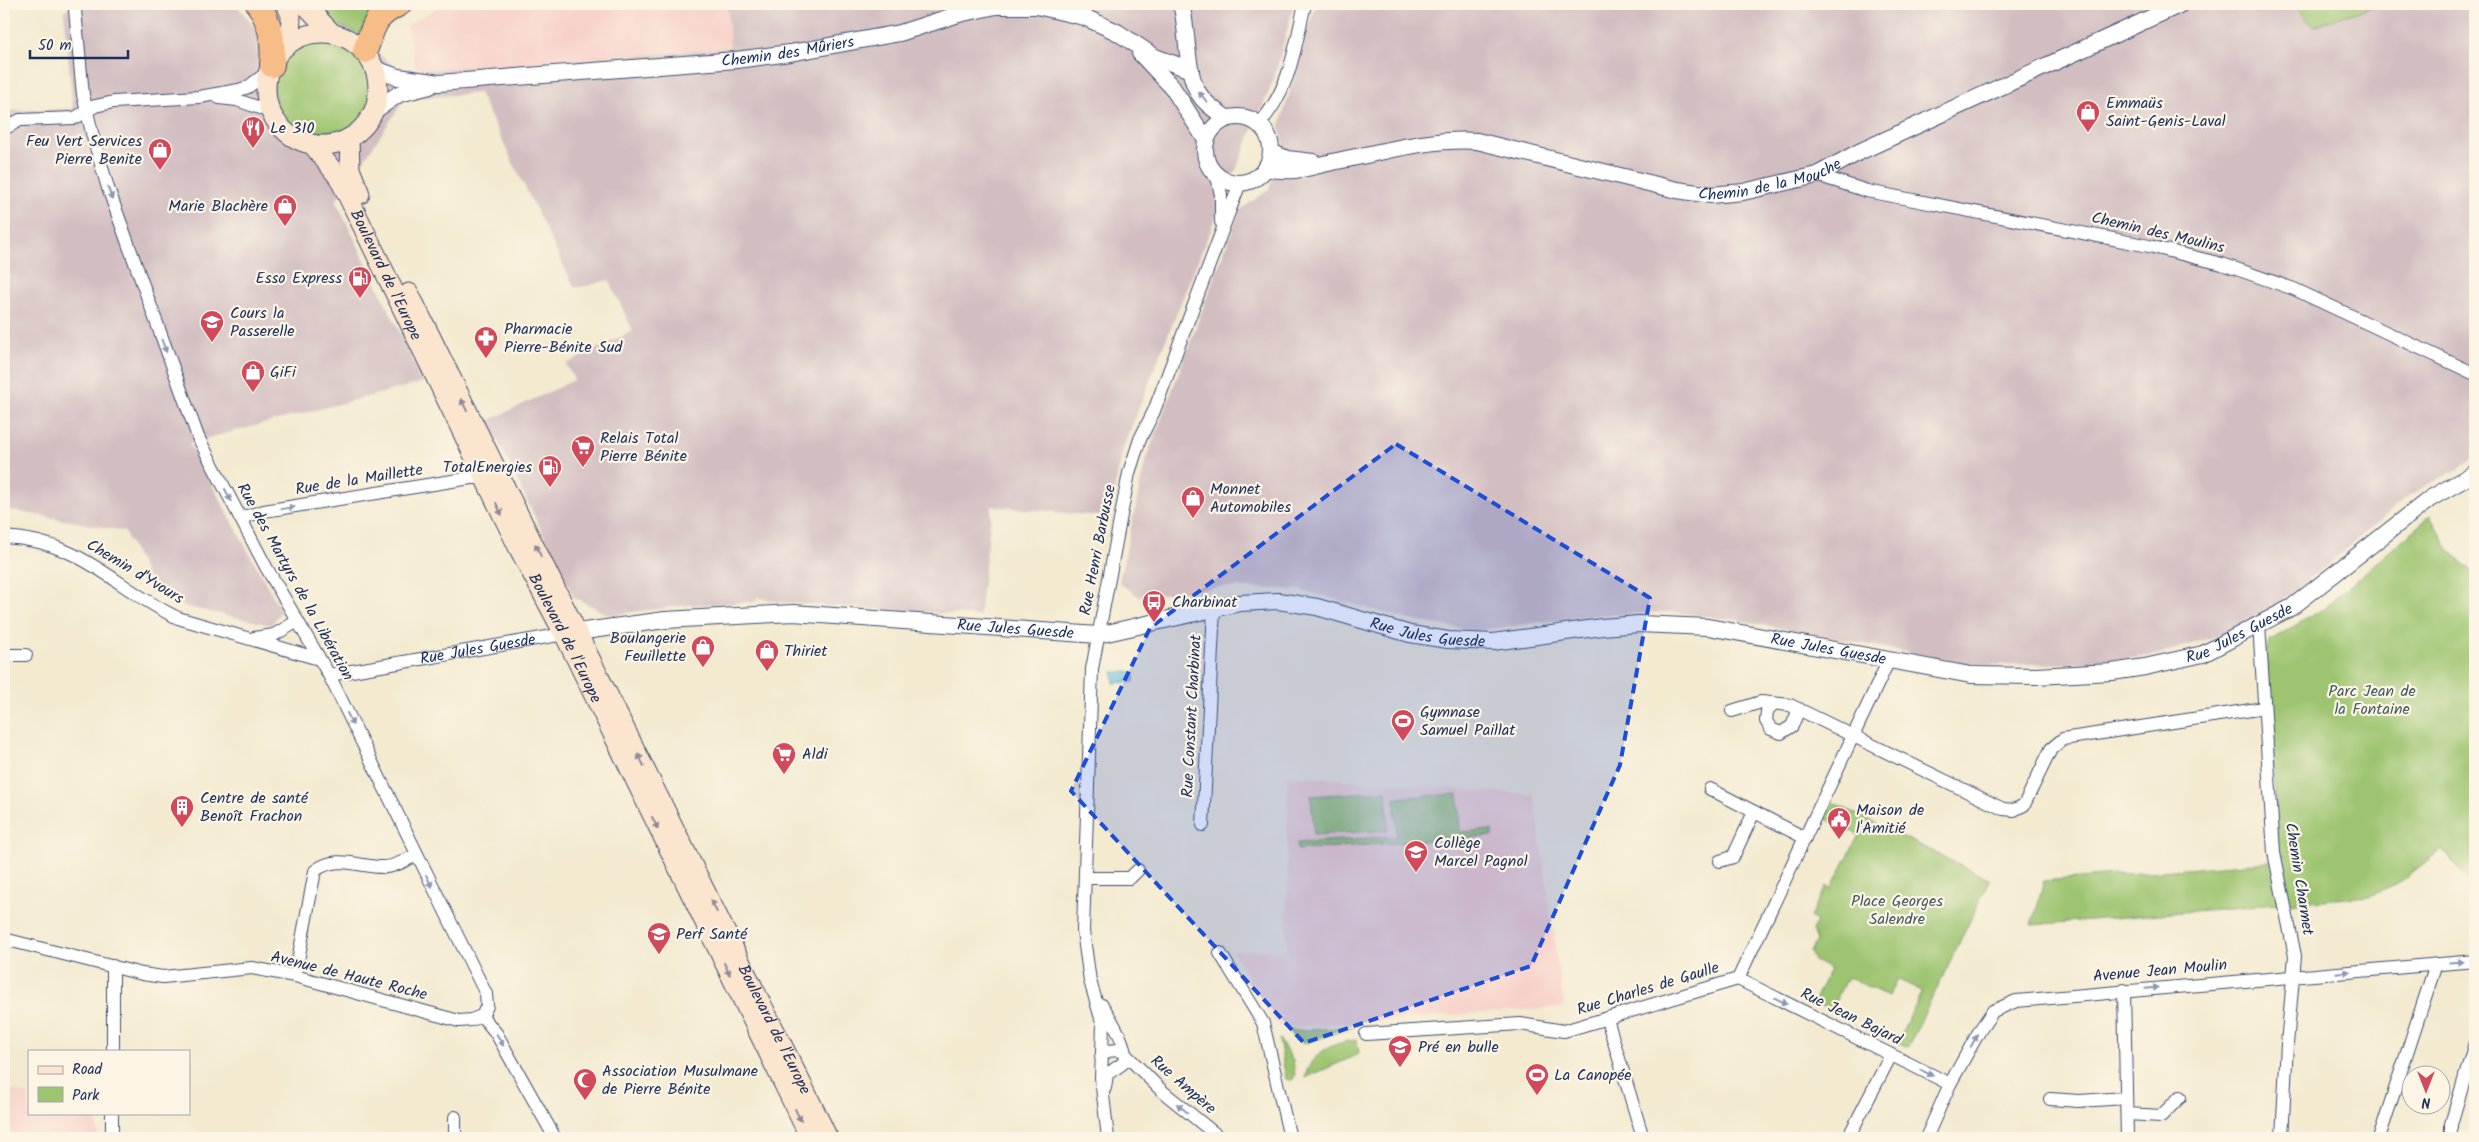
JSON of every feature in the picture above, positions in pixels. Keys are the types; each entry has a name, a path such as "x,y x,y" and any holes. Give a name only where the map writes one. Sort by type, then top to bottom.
{"highway":[{"path":"258,4 267,17 274,42 270,68"},
{"path":"370,60 374,25 382,12 399,4"}],"main road":[{"path":"286,4 291,15 290,42"},
{"path":"304,4 334,34"},
{"path":"314,33 334,34 351,40 370,60 379,90 375,110 360,131 349,138 325,145 312,144 292,136 280,125 271,112 266,96 270,68 281,51 290,42 314,33"},
{"name":"Boulevard de l'Europe","path":"349,138 348,160 354,182 525,524 570,633 810,1138"},
{"name":"Boulevard de l'Europe","path":"312,144 339,178 518,547 570,633 828,1138"}],"street":[{"path":"1175,4 1185,68 1202,98 1226,118"},
{"path":"1181,4 1186,22 1182,101"},
{"path":"1259,124 1272,110 1285,85 1306,4"},
{"name":"Chemin de la Mouche","path":"1265,168 1283,172 1304,170 1330,162 1455,139 1477,141 1676,190 1711,195 1743,192 1817,175 1859,152 2180,4"},
{"name":"Chemin des Mûriers","path":"375,110 398,94 439,83 736,60 790,54 900,33 959,14 996,6 1037,6 1084,17 1127,39 1156,57 1185,68"},
{"name":"Rue des Martyrs de la Libération","path":"75,10 86,112 108,188 198,437 296,622 329,675 486,994 487,1006 482,1016"},
{"name":"Chemin des Mûriers","path":"1127,39 1182,101 1206,140"},
{"name":"Chemin des Mûriers","path":"370,60 398,77 439,83"},
{"path":"200,97 248,87 270,68"},
{"path":"4,129 20,120 75,118 95,106 114,102 200,97 238,100 271,112"},
{"path":"1243,117 1259,124 1270,142 1271,152 1265,168 1258,176 1240,183 1224,180 1217,176 1211,170 1205,156 1206,140 1217,123 1226,118 1243,117"},
{"name":"Chemin de la Mouche","path":"1271,152 1299,161 1330,162"},
{"name":"Chemin des Moulins","path":"1817,175 1866,191 2140,244 2222,264 2294,289 2475,374"},
{"name":"Rue Henri Barbusse","path":"1217,176 1221,194 1222,218 1217,244"},
{"name":"Rue Henri Barbusse","path":"1108,1138 1101,1078 1103,1025 1085,956 1083,930 1092,669 1129,473 1140,439 1154,411 1240,183"},
{"name":"Rue Jules Guesde","path":"329,675 570,633 657,620 793,613 1098,635 1240,604 1278,601 1317,607 1410,634 1435,638 1494,642 1602,627 1673,624 1708,627 1954,673 1990,676 2112,672 2203,654 2259,626 2298,602 2431,498 2475,473"},
{"name":"Rue de la Maillette","path":"240,518 264,511 470,478 485,478"},
{"name":"Chemin d'Yvours","path":"4,536 38,540 58,547 104,571 158,609 178,618 319,659"},
{"name":"Rue Constant Charbinat","path":"1203,826 1214,609"},
{"name":"Chemin d'Yvours","path":"249,638 274,636 296,622"},
{"name":"Chemin Charmet","path":"2259,626 2274,852 2294,950 2294,976 2287,1044 2282,1138"},
{"path":"4,655 26,655"},
{"name":"Rue Charles de Gaulle","path":"1366,1034 1520,1024 1564,1031 1738,979 1889,660"},
{"path":"1732,711 1761,702 1790,705 2003,809 2014,810 2024,805 2051,749 2063,739 2264,708"},
{"path":"1774,704 1767,710 1766,721 1770,729 1781,733 1792,726 1799,709"},
{"path":"1710,790 1805,838"},
{"path":"1720,861 1733,857 1754,812"},
{"path":"295,976 315,871 323,864 335,861 385,868 417,855"},
{"path":"1085,878 1130,878 1138,870"},
{"name":"Avenue de Haute Roche","path":"4,939 142,974 163,977 252,968 295,976 459,1021 472,1020 482,1016"},
{"path":"1220,953 1263,1023 1290,1138"},
{"name":"Avenue Jean Moulin","path":"1926,1138 1950,1084 1980,1030 1994,1011 2016,1000 2475,961"},
{"path":"2379,1138 2436,964"},
{"path":"113,966 113,1050"},
{"name":"Rue Jean Bajard","path":"1738,979 1950,1084"},
{"path":"2124,990 2127,1138"},
{"name":"Rue Henri Barbusse","path":"1095,995 1109,1014 1124,1045 1126,1055 1123,1062 1107,1074 1104,1093"},
{"path":"482,1016 496,1033 555,1138"},
{"path":"1607,1019 1643,1138"},
{"path":"2451,1138 2451,1124 2475,1044"},
{"path":"1101,1057 1108,1051 1118,1050 1126,1055"},
{"name":"Rue Ampère","path":"1126,1055 1162,1092 1220,1138"},
{"path":"1849,1136 1891,1055"},
{"path":"2127,1114 2161,1116 2180,1097"},
{"path":"2050,1099 2079,1101 2126,1098"},
{"path":"112,1114 112,1138"},
{"path":"455,1118 455,1138"}],"highlighted area":[{"path":"1396,444 1650,598 1620,765 1531,966 1304,1043 1071,791 1150,628"}],"shaded area":[{"path":"76,4 235,4 265,37 327,20 354,33 393,66 416,70 545,63 730,48 727,4 1294,4 1274,79 1193,272 1123,448 1109,517 992,506 979,616 778,602 757,597 756,602 687,605 609,615 574,597 488,421 574,380 566,364 633,331 609,280 582,287 574,287 479,93 405,99 336,201 424,382 189,443 281,611 271,625 183,606 147,576 124,531 4,509 4,111 73,109 64,11"},
{"path":"444,4 727,4 730,48 545,63 416,70 407,26"},
{"path":"1316,4 2293,4 2313,26 2381,4 2475,4 2475,459 2408,496 2326,566 2281,601 2221,635 2156,655 2095,663 1974,665 1732,619 1672,612 1596,615 1475,631 1415,621 1300,590 1220,587 1140,597 1119,583 1145,462 1240,210 1269,189 1284,142 1279,128"},
{"name":"Collège Marcel Pagnol","path":"1287,775 1534,795 1564,1007 1285,1028 1273,1021 1233,951 1287,950"},
{"path":"4,1088 28,1095 28,1114 97,1114 98,1138 4,1138"}],"green space":[{"path":"310,4 345,7 381,4 359,34 327,20"},
{"path":"2293,4 2381,4 2313,26"},
{"path":"323,39 333,40 350,47 364,61 371,78 371,98 364,115 350,129 333,136 323,137 313,136 296,129 282,115 275,98 274,88 275,78 282,61 296,47 313,40"},
{"name":"Parc Jean de la Fontaine","path":"2430,516 2448,548 2475,574 2475,881 2469,881 2442,849 2396,885 2369,896 2032,925 2044,881 2279,861 2266,652 2269,641 2323,609"},
{"path":"1386,791 1388,830 1314,835 1311,796"},
{"path":"1458,794 1460,832 1492,830 1492,836 1297,850 1297,843 1397,836 1395,798"},
{"name":"Place Georges Salendre","path":"1832,802 1990,880 1908,1047 1897,1042 1922,991 1897,979 1888,996 1847,977 1831,1010 1814,1002 1830,969 1814,961 1810,952 1816,941 1812,930 1817,921 1810,917 1826,886 1831,888 1859,835 1824,818"},
{"path":"1354,1027 1306,1043 1295,1040 1288,1031"},
{"path":"1279,1039 1293,1061 1295,1076 1292,1080 1286,1079"},
{"path":"1357,1040 1359,1054 1305,1078 1312,1062 1324,1050 1339,1043"}],"water":[{"path":"1113,672 1135,672 1134,682 1114,683"}],"place":[{"name":"Emmaüs Saint-Genis-Laval","path":"2088,133"},
{"name":"Le 310","path":"253,149"},
{"name":"Feu Vert Services Pierre Benite","path":"160,171"},
{"name":"Marie Blachère","path":"285,227"},
{"name":"Esso Express","path":"360,299"},
{"name":"Cours la Passerelle","path":"212,343"},
{"name":"Pharmacie Pierre-Bénite Sud","path":"486,359"},
{"name":"GiFi","path":"253,393"},
{"name":"Relais Total Pierre Bénite","path":"583,468"},
{"name":"TotalEnergies","path":"550,488"},
{"name":"Monnet Automobiles","path":"1193,519"},
{"name":"Charbinat","path":"1154,623"},
{"name":"Boulangerie Feuillette","path":"703,668"},
{"name":"Thiriet","path":"767,672"},
{"name":"Gymnase Samuel Paillat","path":"1403,742"},
{"name":"Aldi","path":"784,775"},
{"name":"Centre de santé Benoît Frachon","path":"182,828"},
{"name":"Maison de l'Amitié","path":"1839,840"},
{"name":"Collège Marcel Pagnol","path":"1416,873"},
{"name":"Perf Santé","path":"659,955"},
{"name":"Pré en bulle","path":"1400,1068"},
{"name":"La Canopée","path":"1537,1096"},
{"name":"Association Musulmane de Pierre Bénite","path":"585,1101"}]}
